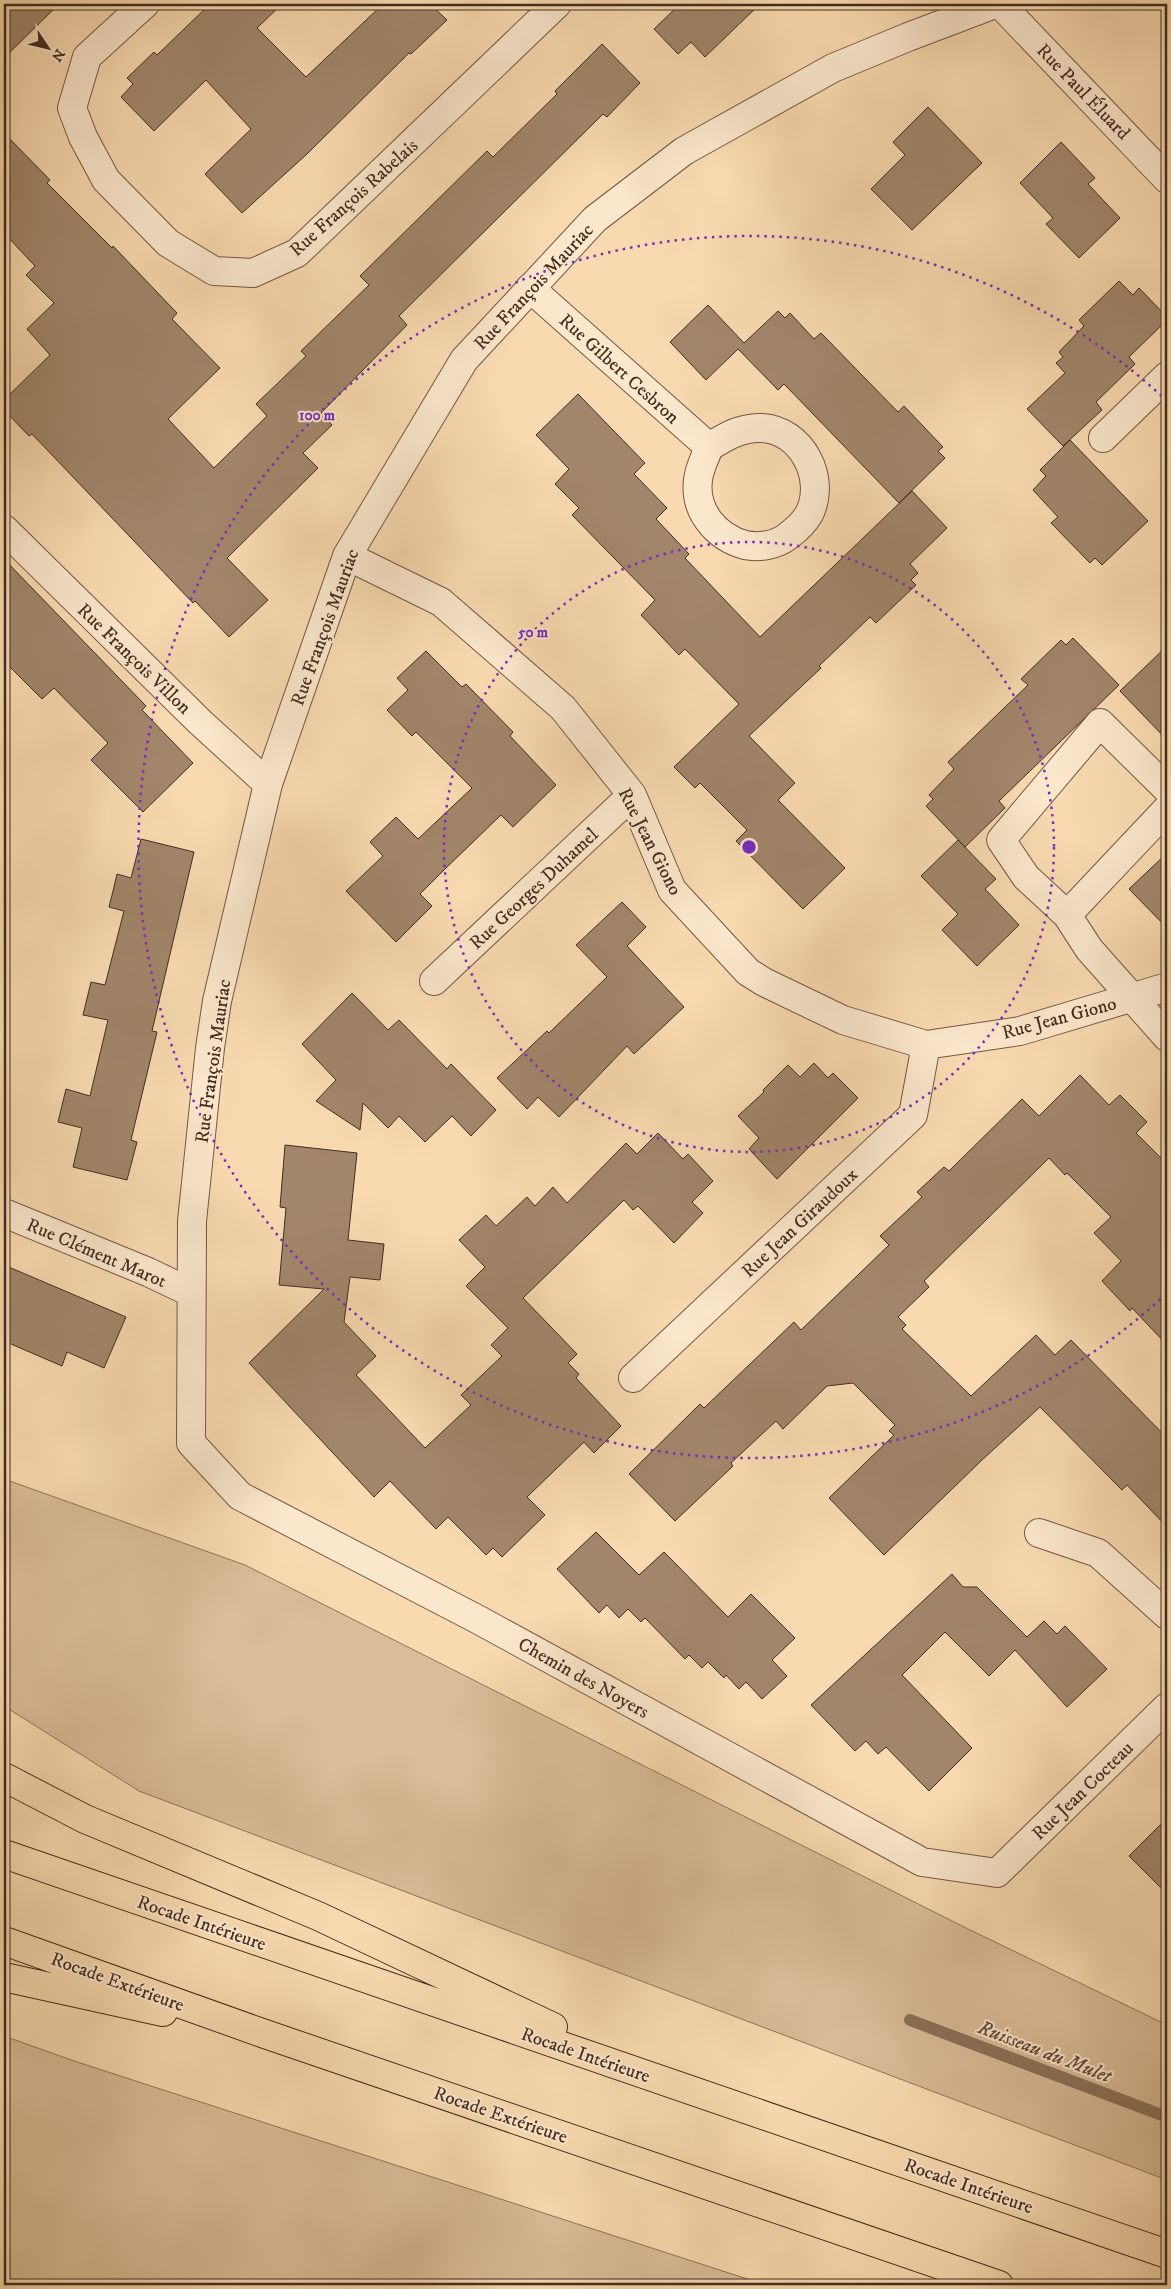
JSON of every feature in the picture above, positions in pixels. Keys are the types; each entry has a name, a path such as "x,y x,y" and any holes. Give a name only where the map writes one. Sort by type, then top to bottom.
{"highway":[{"path":"4,1777 85,1818 318,1916 672,2083"},
{"name":"Rocade Intérieure","path":"4,1854 1167,2254"},
{"name":"Rocade Extérieure","path":"4,1940 265,2034 999,2285"},
{"path":"4,1977 33,1985 265,2034"}],"street":[{"name":"Rue François Rabelais","path":"145,4 87,57 72,108 74,116 106,180 168,244 214,271 253,273 297,253 557,4"},
{"name":"Rue François Mauriac","path":"191,1442 190,1292 192,1221 210,1048 217,1001 268,784 347,556 464,360 595,219 684,151 833,68 908,36 995,4"},
{"name":"Rue Paul Éluard","path":"1000,4 1167,179"},
{"name":"Rue Gilbert Cesbron","path":"530,288 709,448"},
{"path":"1103,438 1167,376"},
{"path":"763,428 781,433 797,444 808,458 814,477 814,496 809,514 798,529 783,540 766,545 748,546 730,540 716,530 704,515 698,498 698,480 709,448 727,436 745,430 763,428"},
{"name":"Rue François Villon","path":"4,530 200,722 268,784"},
{"name":"Rue Jean Giono","path":"347,556 441,602 563,708 632,795 672,890 748,972 764,982 843,1020 926,1045 1020,1031 1167,987"},
{"path":"1167,789 1100,723 1001,840 1026,877 1067,915 1089,949 1167,1037"},
{"name":"Rue Georges Duhamel","path":"434,981 632,795"},
{"path":"1067,915 1167,809"},
{"name":"Rue Jean Giraudoux","path":"633,1378 914,1115 926,1045"},
{"name":"Rue Clément Marot","path":"4,1213 148,1272 190,1292"},
{"name":"Chemin des Noyers","path":"191,1442 240,1496 477,1619 922,1862 997,1874"},
{"path":"1039,1532 1098,1553 1167,1615"},
{"name":"Rue Jean Cocteau","path":"997,1874 1167,1707"}],"shaded area":[{"path":"4,1479 245,1565 966,1928 1167,2025 1167,2180 139,1791 4,1706"},
{"path":"4,2036 77,2062 766,2285 490,2285 483,2283 481,2285 4,2285"}],"building":[{"path":"4,4 59,4 4,58"},
{"path":"210,4 282,4 257,28 306,77 383,4 430,4 447,20 411,54 409,53 307,154 242,213 205,174 251,129 206,80 154,131 121,97 133,84 127,78 154,52 157,55"},
{"path":"680,4 760,4 705,57 691,42 678,54 654,29"},
{"path":"602,44 640,83 607,117 603,114 399,316 407,325 321,413 332,425 303,453 318,468 227,558 268,600 229,637 195,601 193,603 32,434 29,436 4,410 4,400 50,355 27,329 54,303 26,275 35,266 4,233 4,133 50,180 47,183 112,248 113,246 177,313 172,319 220,368 168,419 214,468 267,416 256,404 306,356 301,351 369,285 360,276 487,151 493,157 557,94 555,91"},
{"path":"928,107 982,163 912,230 871,189 905,155 893,142"},
{"path":"1061,142 1095,178 1088,184 1120,218 1079,258 1046,224 1053,218 1020,183"},
{"path":"1119,281 1133,295 1139,288 1167,317 1167,320 1129,357 1135,364 1096,402 1102,410 1063,446 1027,409 1065,373 1056,363 1063,357 1059,352 1084,326 1079,320"},
{"path":"708,305 744,343 778,311 785,318 790,313 814,339 821,333 898,412 904,406 943,447 938,451 945,458 899,503 784,384 778,390 738,349 706,380 670,342"},
{"path":"578,394 645,463 634,474 667,508 656,519 689,554 685,558 760,637 912,491 947,528 910,564 918,573 911,580 916,585 876,623 870,617 819,666 821,668 749,736 795,783 778,800 845,868 803,909 736,841 747,830 700,783 695,788 674,767 739,704 685,649 679,655 641,615 655,600 572,515 579,508 555,484 569,469 536,435"},
{"path":"1070,440 1148,521 1102,565 1095,558 1090,563 1051,523 1058,517 1033,490 1046,476 1040,470"},
{"path":"4,559 146,706 142,710 193,763 143,812 91,760 108,743 54,688 42,699 4,661"},
{"path":"1073,638 1119,685 999,801 1005,808 965,847 926,806 933,799 929,795 954,769 948,762 1028,685 1021,679 1061,640 1066,645"},
{"path":"1167,646 1167,740 1120,691"},
{"path":"426,651 462,687 466,684 513,732 510,736 556,785 513,827 501,815 446,868 420,894 432,906 396,942 346,891 383,856 370,842 396,817 418,839 472,788 416,732 412,736 387,710 408,690 397,678"},
{"path":"141,839 194,852 152,1031 157,1032 131,1140 137,1142 127,1180 73,1167 82,1128 58,1122 66,1089 90,1096 108,1020 83,1015 91,982 105,985 124,911 109,907 117,874 131,878"},
{"path":"958,840 996,879 985,889 1019,925 977,966 942,930 958,914 921,876"},
{"path":"1167,853 1167,928 1129,889"},
{"path":"622,902 646,927 627,946 684,1007 634,1054 627,1046 559,1117 538,1097 527,1109 497,1078 547,1031 549,1033 607,977 576,945"},
{"path":"352,993 388,1030 399,1020 447,1069 451,1064 496,1110 471,1136 452,1116 425,1142 399,1116 388,1128 363,1103 360,1130 316,1101 336,1080 302,1044"},
{"path":"814,1063 828,1078 833,1073 858,1098 777,1179 749,1149 759,1138 738,1116 764,1092 763,1090 788,1065 800,1077"},
{"path":"1080,1075 1109,1105 1120,1095 1147,1122 1136,1133 1167,1164 1167,1345 1132,1308 1130,1311 1102,1281 1121,1261 1094,1233 1111,1217 1067,1173 1065,1175 1049,1158 924,1281 929,1287 898,1317 906,1325 902,1329 971,1396 1036,1335 1055,1355 1071,1340 1167,1438 1167,1527 1127,1485 1122,1490 1040,1407 884,1555 829,1498 894,1435 889,1431 895,1425 853,1383 827,1386 783,1429 776,1421 731,1463 733,1466 675,1521 629,1474 700,1404 704,1408 794,1322 801,1330 889,1245 880,1236 922,1197 917,1192 944,1167 949,1171 1022,1099 1039,1116"},
{"path":"658,1133 683,1159 688,1154 713,1181 692,1202 703,1213 674,1243 638,1206 633,1210 624,1200 523,1298 577,1354 568,1363 579,1374 576,1378 621,1426 594,1453 584,1442 527,1497 545,1515 502,1557 493,1548 486,1555 448,1517 436,1529 390,1481 374,1497 249,1363 324,1289 279,1285 286,1208 280,1207 285,1145 357,1153 348,1240 384,1244 380,1280 350,1277 344,1322 376,1356 356,1375 425,1448 471,1405 461,1395 502,1356 491,1345 508,1328 466,1286 485,1267 459,1240 486,1215 496,1226 527,1197 535,1206 553,1187 567,1203 626,1143 637,1154"},
{"path":"4,1265 126,1317 104,1368 67,1352 62,1366 4,1341"},
{"path":"596,1532 639,1575 664,1552 728,1617 751,1594 795,1638 772,1660 787,1676 762,1699 746,1682 739,1689 726,1675 724,1678 708,1662 702,1668 689,1655 685,1659 645,1618 641,1622 628,1609 619,1618 607,1605 599,1613 557,1569"},
{"path":"952,1574 963,1587 977,1587 1027,1637 1044,1621 1057,1634 1065,1626 1107,1669 1067,1707 1015,1650 989,1676 945,1632 902,1675 972,1748 929,1791 886,1747 878,1754 866,1741 855,1751 811,1705"},
{"path":"1167,1818 1167,1894 1129,1856"}],"waterway":[{"name":"Ruisseau du Mulet","path":"910,2020 1167,2117"}]}
